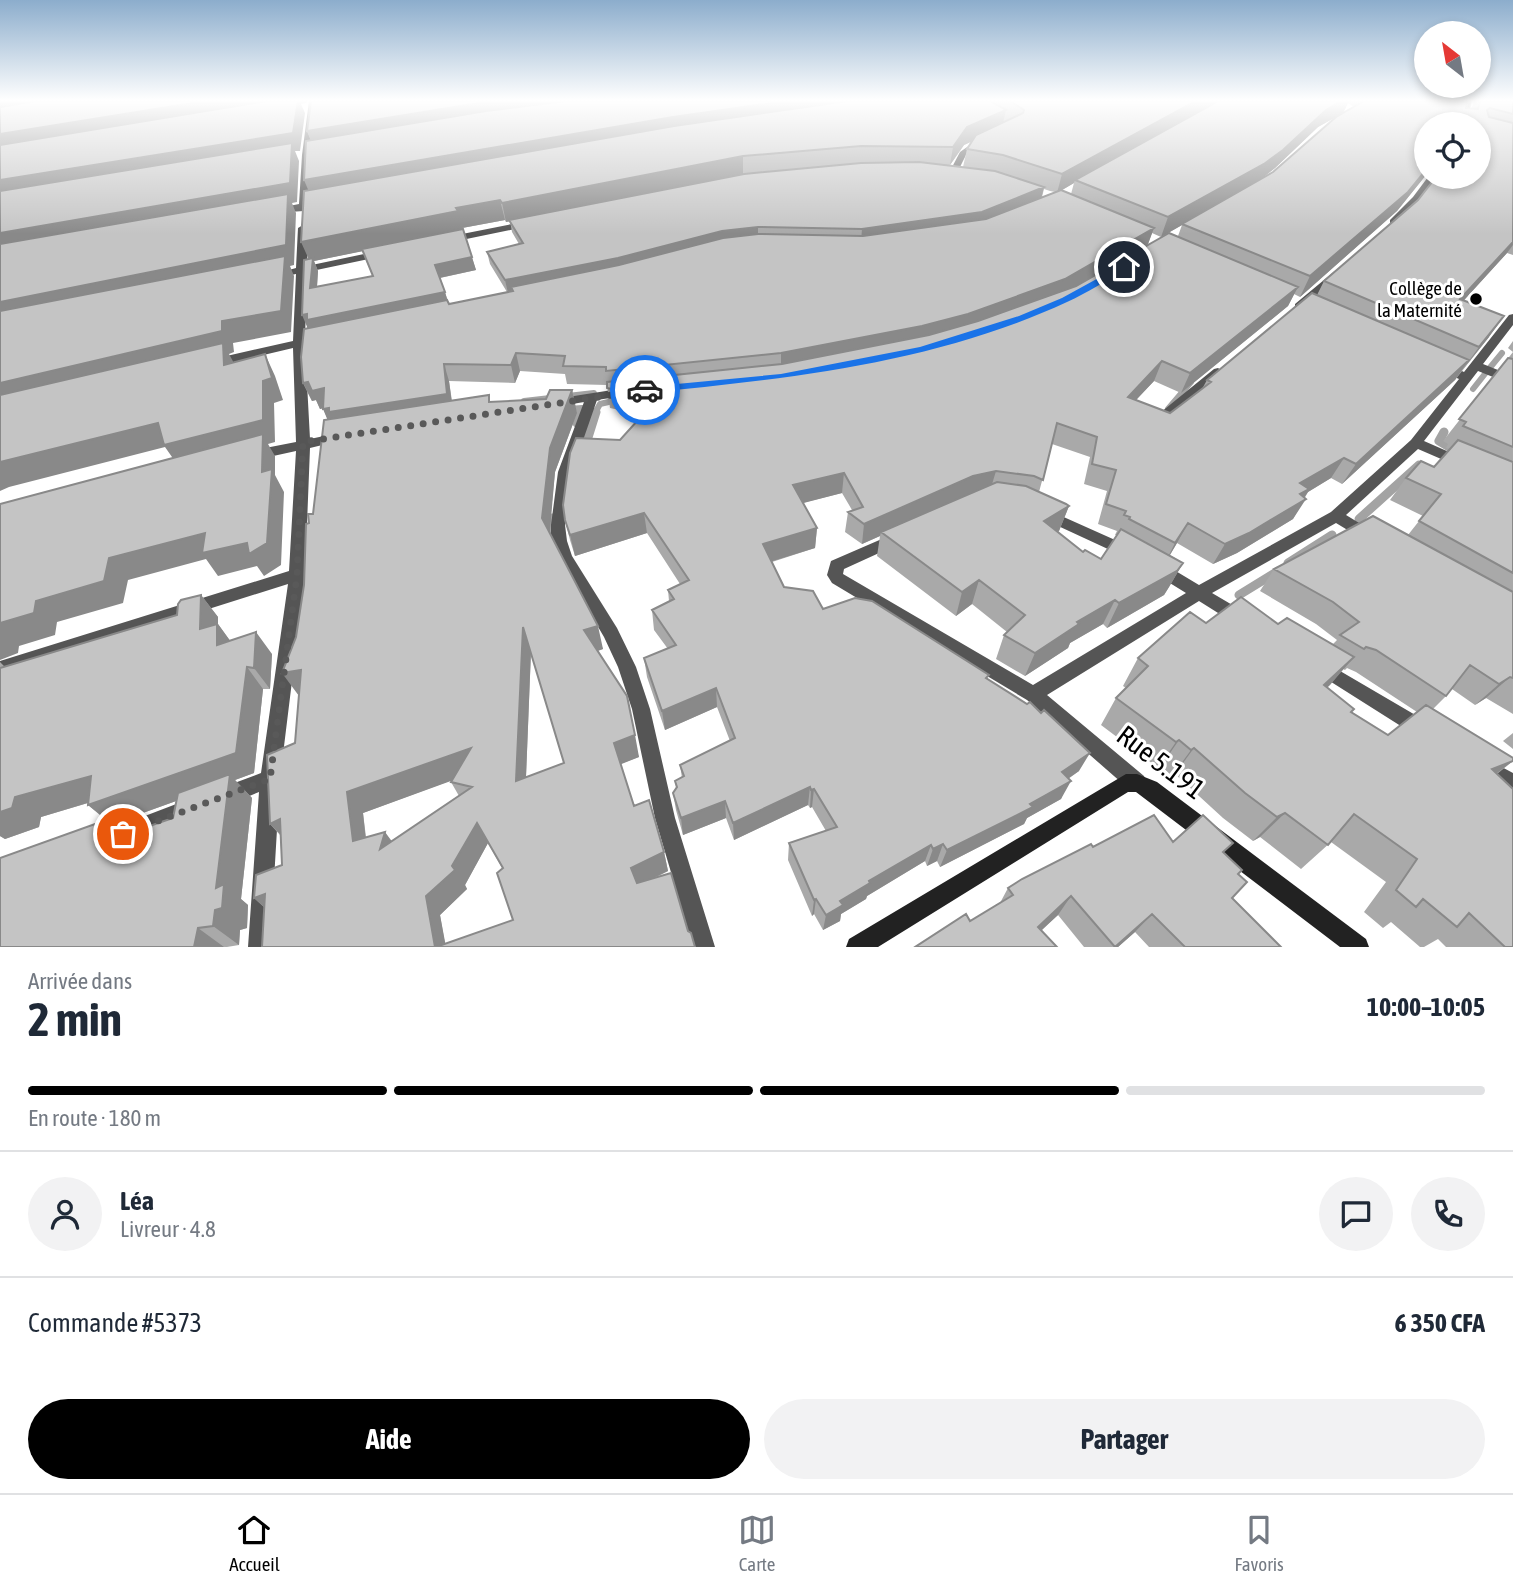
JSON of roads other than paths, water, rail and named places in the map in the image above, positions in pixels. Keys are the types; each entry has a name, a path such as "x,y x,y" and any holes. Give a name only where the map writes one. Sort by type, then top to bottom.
{"street":[{"path":"260,947 270,779 297,575 303,442 299,343 307,145"},
{"path":"954,171 968,149 976,145"},
{"path":"942,170 967,173"},
{"path":"1382,233 1424,189"},
{"path":"265,213 331,201"},
{"path":"436,243 543,221"},
{"path":"261,278 396,251"},
{"path":"1289,314 1341,269"},
{"path":"1288,299 1313,310"},
{"path":"1033,695 1199,593 1336,516 1416,443 1513,317"},
{"path":"204,365 326,337"},
{"path":"1427,360 1465,377"},
{"path":"1475,365 1513,381"},
{"path":"1160,420 1225,367"},
{"path":"537,405 639,391"},
{"path":"592,397 565,472 559,514 559,541 565,557 611,633 627,667 641,709 665,818 704,947"},
{"path":"238,459 303,442 358,434"},
{"path":"1416,443 1477,470"},
{"path":"1034,509 1132,554 1257,628"},
{"path":"1336,516 1383,544"},
{"name":"Rue 5.191","path":"912,531 837,565 835,575 1033,695 1138,783 1150,789 1357,947"},
{"path":"0,668 297,575"},
{"path":"1304,657 1443,741"},
{"path":"1466,755 1513,784"},
{"path":"90,846 270,779"},
{"path":"857,947 1126,783 1138,783"}],"waterway":[{"path":"1473,389 1502,353"},
{"path":"1168,409 1191,382"},
{"path":"524,401 594,393"},
{"path":"595,413 600,404 617,400"},
{"path":"568,409 582,408 580,413"},
{"path":"577,423 581,412"},
{"path":"585,447 596,412"},
{"path":"1444,432 1439,441 1454,450"},
{"path":"1359,519 1419,465"},
{"path":"549,543 552,518"},
{"path":"1288,563 1332,535"},
{"path":"1239,595 1278,571"}],"place":[{"name":"Collège de la Maternité","path":"1476,299"}]}
